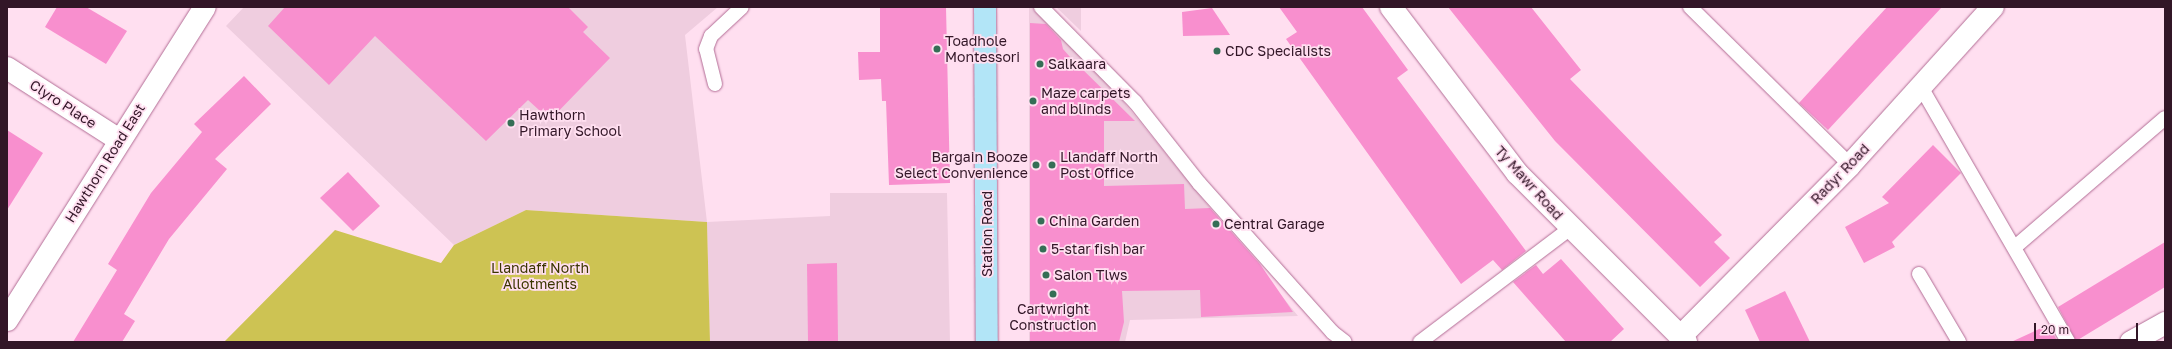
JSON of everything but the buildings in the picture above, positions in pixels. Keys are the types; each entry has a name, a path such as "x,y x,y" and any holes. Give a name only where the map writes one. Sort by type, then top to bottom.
{"main road":[{"name":"Station Road","path":"985,7 987,342"}],"street":[{"name":"Hawthorn Road East","path":"7,320 119,140 205,7"},
{"name":"Ty Mawr Road","path":"1391,7 1517,173 1683,339"},
{"name":"Radyr Road","path":"1683,339 1850,165 1993,7"},
{"name":"Clyro Place","path":"7,68 119,140"},
{"path":"2131,342 2163,327"}],"lane":[{"path":"715,84 706,49 711,36 742,7"},
{"path":"1040,7 1135,102 1199,182 1332,332 1345,342"},
{"path":"1690,7 1850,165"},
{"path":"1921,87 2068,342"},
{"path":"2014,247 2165,118"},
{"path":"1420,342 1571,228"},
{"path":"1919,274 1959,342"}],"shaded area":[{"name":"Hawthorn Primary School","path":"244,7 718,7 685,35 707,222 526,210 454,245 226,26"},
{"path":"1029,7 1035,7 1105,79 1298,316 1130,320 1125,342 1029,342"},
{"path":"1056,7 1081,7 1081,31"},
{"path":"830,193 947,193 950,342 710,342 707,222 830,216"}],"green space":[{"name":"Llandaff North Allotments","path":"526,210 707,222 710,342 224,342 335,230 441,263 454,245"}],"place":[{"name":"Toadhole Montessori","path":"937,49"},
{"name":"CDC Specialists","path":"1217,51"},
{"name":"Salkaara","path":"1040,64"},
{"name":"Maze carpets and blinds","path":"1033,101"},
{"name":"Hawthorn Primary School","path":"511,123"},
{"name":"Bargain Booze Select Convenience","path":"1036,165"},
{"name":"Llandaff North Post Office","path":"1052,165"},
{"name":"China Garden","path":"1041,221"},
{"name":"Central Garage","path":"1216,224"},
{"name":"5-star fish bar","path":"1043,249"},
{"name":"Salon Tlws","path":"1046,275"},
{"name":"Cartwright Construction","path":"1053,294"}]}
